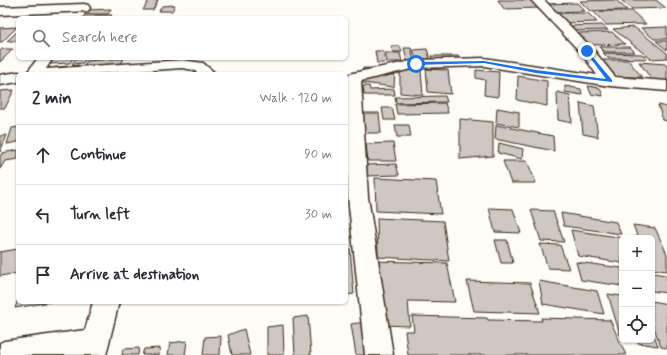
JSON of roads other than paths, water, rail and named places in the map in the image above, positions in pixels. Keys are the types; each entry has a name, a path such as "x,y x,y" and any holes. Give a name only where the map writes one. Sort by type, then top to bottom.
{"street":[{"path":"537,0 587,51 610,81"},
{"path":"0,11 83,9"},
{"path":"36,72 44,60"},
{"path":"379,355 358,197 350,80 416,64 484,62 610,81 667,86"},
{"path":"85,72 182,64 198,66 206,72"},
{"path":"0,80 16,77"},
{"path":"4,355 94,348 105,304"}]}
